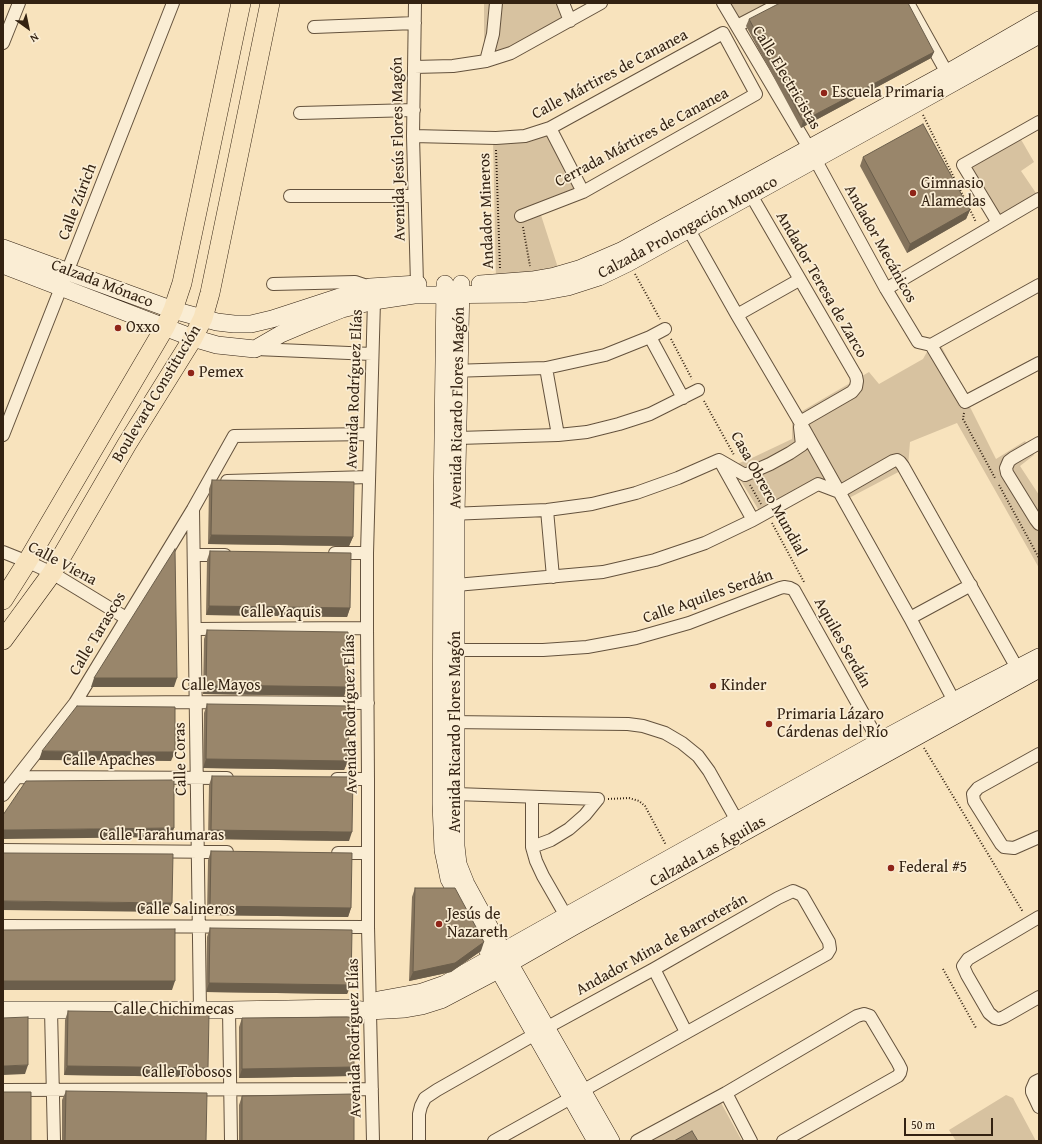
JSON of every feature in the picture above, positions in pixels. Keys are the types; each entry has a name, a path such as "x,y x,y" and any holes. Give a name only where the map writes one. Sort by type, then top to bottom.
{"main road":[{"name":"Boulevard Constitución","path":"3,600 27,562 169,319 182,283 241,3"},
{"name":"Boulevard Constitución","path":"3,640 52,573 127,444 193,338 203,318 210,293 270,3"}],"street":[{"path":"3,42 19,3"},
{"name":"Calle Zúrich","path":"3,435 172,3"},
{"name":"Avenida Jesús Flores Magón","path":"415,3 414,196 416,290"},
{"path":"486,61 493,34 496,3"},
{"path":"563,3 570,21"},
{"path":"414,67 453,66 486,61 510,53 601,3"},
{"name":"Calle Electricistas","path":"723,3 812,154"},
{"path":"737,26 781,3"},
{"path":"908,3 947,73"},
{"name":"Calzada Prolongación Monaco","path":"453,289 521,294 546,292 599,277 628,263 686,224 812,154 1039,20"},
{"path":"314,27 415,23"},
{"name":"Calle Mártires de Cananea","path":"414,136 496,138 525,136 550,128 722,33 756,94"},
{"name":"Calzada Prolongación Monaco","path":"203,318 217,322 252,324 372,294 416,290 453,289 532,280 555,276 579,269 751,195 812,154 917,103 1039,35"},
{"name":"Cerrada Mártires de Cananea","path":"521,216 583,192 756,94"},
{"path":"300,113 414,110"},
{"path":"998,223 963,165 1039,122"},
{"path":"550,128 583,192"},
{"name":"Andador Mecánicos","path":"812,154 886,289 918,342 931,345"},
{"name":"Andador Teresa de Zarco","path":"751,195 856,376 856,384 852,392 800,422"},
{"path":"290,196 414,196"},
{"path":"886,289 1039,199"},
{"path":"686,224 737,315 800,422 910,618 954,701"},
{"name":"Calzada Mónaco","path":"3,248 128,294 169,319 193,338"},
{"name":"Calzada Mónaco","path":"3,265 62,287 169,319 203,318"},
{"path":"737,315 800,280"},
{"path":"273,284 355,282 372,294"},
{"path":"1039,285 931,345 965,402 1039,363"},
{"name":"Avenida Ricardo Flores Magón","path":"453,289 449,514 449,722 456,794 456,846 458,864 501,961"},
{"name":"Calzada Prolongación Monaco","path":"255,349 281,334 342,309 372,294"},
{"name":"Avenida Rodríguez Elías","path":"372,294 366,628 368,703 369,1006 373,1141"},
{"path":"451,371 546,368 605,355 650,337 665,329"},
{"path":"650,337 683,398"},
{"path":"193,338 217,345 255,349 372,354"},
{"path":"546,368 558,435"},
{"name":"Avenida Ricardo Flores Magón","path":"449,650 456,585 449,514 458,438 451,371"},
{"path":"458,438 558,435 587,432 650,414 698,390"},
{"path":"719,460 745,475 770,464 802,445 800,422"},
{"name":"Calle Tarascos","path":"3,795 74,703 193,509 234,436 370,434"},
{"path":"1039,443 1013,458 1006,465 1007,473 1039,524"},
{"path":"449,514 547,510 592,504 636,493 678,478 719,460"},
{"path":"719,460 752,520"},
{"path":"839,492 893,461 897,460 900,462 904,466 1020,673"},
{"path":"209,481 369,477"},
{"path":"456,585 603,572 655,560 705,543 766,513 818,484 839,492"},
{"name":"Calle Coras","path":"193,509 200,1010"},
{"path":"547,510 553,577"},
{"name":"Calle Viena","path":"3,552 52,573 126,618"},
{"path":"328,554 367,553"},
{"path":"194,555 233,554"},
{"path":"910,618 971,585"},
{"name":"Calle Aquiles Serdán","path":"449,650 543,650 594,645 636,638 689,622 780,588 784,587 794,590"},
{"name":"Aquiles Serdán","path":"794,590 883,748"},
{"name":"Calle Yaquis","path":"195,629 366,628"},
{"name":"Calzada Las Águilas","path":"883,748 917,736 1020,673 1039,657"},
{"name":"Calzada Las Águilas","path":"369,1006 411,1008 441,1000 501,961 569,922 883,748 954,701 1020,673 1039,669"},
{"name":"Calle Mayos","path":"74,703 368,703"},
{"path":"449,722 628,724 643,726 665,733 682,742 698,756 709,771 741,827"},
{"name":"Avenida Ricardo Flores Magón","path":"449,722 441,804 444,850 449,879 501,961 577,1094 610,1141"},
{"path":"1039,754 978,788 973,794 974,801 1004,847 1014,848 1039,837"},
{"name":"Calle Apaches","path":"18,777 236,778"},
{"path":"329,778 368,779"},
{"path":"456,794 598,799"},
{"path":"532,797 532,847 536,861 569,922"},
{"path":"532,847 551,840 569,829 585,815 598,799"},
{"name":"Calzada Las Águilas","path":"569,922 672,856 741,827"},
{"name":"Calle Tarahumaras","path":"3,850 237,852"},
{"path":"330,853 368,853"},
{"name":"Andador Mina de Barroterán","path":"418,1141 419,1114 423,1102 430,1094 778,898 793,891 799,892 805,898 829,942 829,952 824,957 686,1032"},
{"path":"1034,919 968,959 965,962 964,968 989,1013 995,1018 999,1019 1004,1017 1039,997"},
{"name":"Calle Salineros","path":"3,926 368,927"},
{"path":"494,1141 686,1032 654,969"},
{"name":"Calle Chichimecas","path":"3,1010 229,1010 346,1008 369,1006"},
{"path":"51,1010 54,1141"},
{"path":"229,1010 231,1141"},
{"path":"637,1141 726,1093 857,1016 864,1014 870,1016 901,1069 898,1076 892,1081 783,1141"},
{"path":"1039,1080 1032,1086 1032,1092 1039,1107"},
{"name":"Calle Tobosos","path":"3,1090 372,1089"},
{"path":"726,1093 751,1141"},
{"name":"Avenida Ricardo Flores Magón","path":"577,1094 596,1141"}],"path":[{"path":"917,103 982,233"},
{"name":"Andador Mineros","path":"496,138 500,283"},
{"path":"521,216 532,280"},
{"name":"Casa Obrero Mundial","path":"628,263 734,455"},
{"name":"Casa Obrero Mundial","path":"745,475 804,583"},
{"path":"917,736 1034,919"},
{"path":"598,799 629,798 639,801 645,806 672,856"},
{"path":"943,969 976,1028"}],"shaded area":[{"path":"484,3 564,3 572,27 484,66"},
{"path":"717,3 794,3 735,33"},
{"path":"554,128 590,193 540,212 559,271 496,280 493,140"},
{"path":"1019,136 1034,162 1021,171 1038,196 1000,220 965,166"},
{"path":"936,336 971,403 970,407 996,459 1025,441 1034,455 1020,466 1039,495 1039,568 957,423 910,442 908,467 849,498 816,487 763,517 732,466 792,439 792,417 869,372 879,384 923,359"},
{"path":"1006,1095 1013,1098 1036,1141 956,1141 949,1130"},
{"path":"720,1101 742,1141 647,1141"}],"building":[{"name":"Escuela Primaria","path":"780,3 908,3 934,52 803,121 749,19"},
{"name":"Gimnasio Alamedas","path":"923,124 970,210 910,244 863,157"},
{"path":"212,480 354,482 353,537 211,535"},
{"path":"175,549 177,678 94,678"},
{"path":"210,551 351,553 350,608 209,606"},
{"path":"207,630 348,632 347,687 206,685"},
{"path":"207,704 349,706 348,761 206,759"},
{"path":"77,706 175,707 175,752 42,751"},
{"path":"212,776 353,777 352,832 211,830"},
{"path":"174,780 174,828 3,830 3,815 26,781"},
{"path":"211,851 352,853 351,908 210,906"},
{"path":"3,853 173,854 172,903 3,901"},
{"name":"Jesús de Nazareth","path":"415,888 455,888 484,942 455,963 413,972"},
{"path":"210,928 352,930 351,985 209,983"},
{"path":"175,929 175,981 3,981 3,930"},
{"path":"68,1011 209,1013 208,1068 67,1066"},
{"path":"28,1017 28,1065 3,1066 3,1018"},
{"path":"354,1017 354,1067 242,1069 242,1018"},
{"path":"66,1091 207,1093 206,1141 65,1141"},
{"path":"3,1092 31,1092 31,1141 3,1141"},
{"path":"354,1094 354,1141 242,1141 242,1096"},
{"path":"692,1131 698,1141 674,1141"}],"place":[{"name":"Escuela Primaria","path":"824,93"},
{"name":"Gimnasio Alamedas","path":"913,193"},
{"name":"Oxxo","path":"118,328"},
{"name":"Pemex","path":"191,373"},
{"name":"Kinder","path":"713,686"},
{"name":"Primaria Lázaro Cárdenas del Río","path":"769,724"},
{"name":"Federal #5","path":"891,868"},
{"name":"Jesús de Nazareth","path":"439,924"}]}
